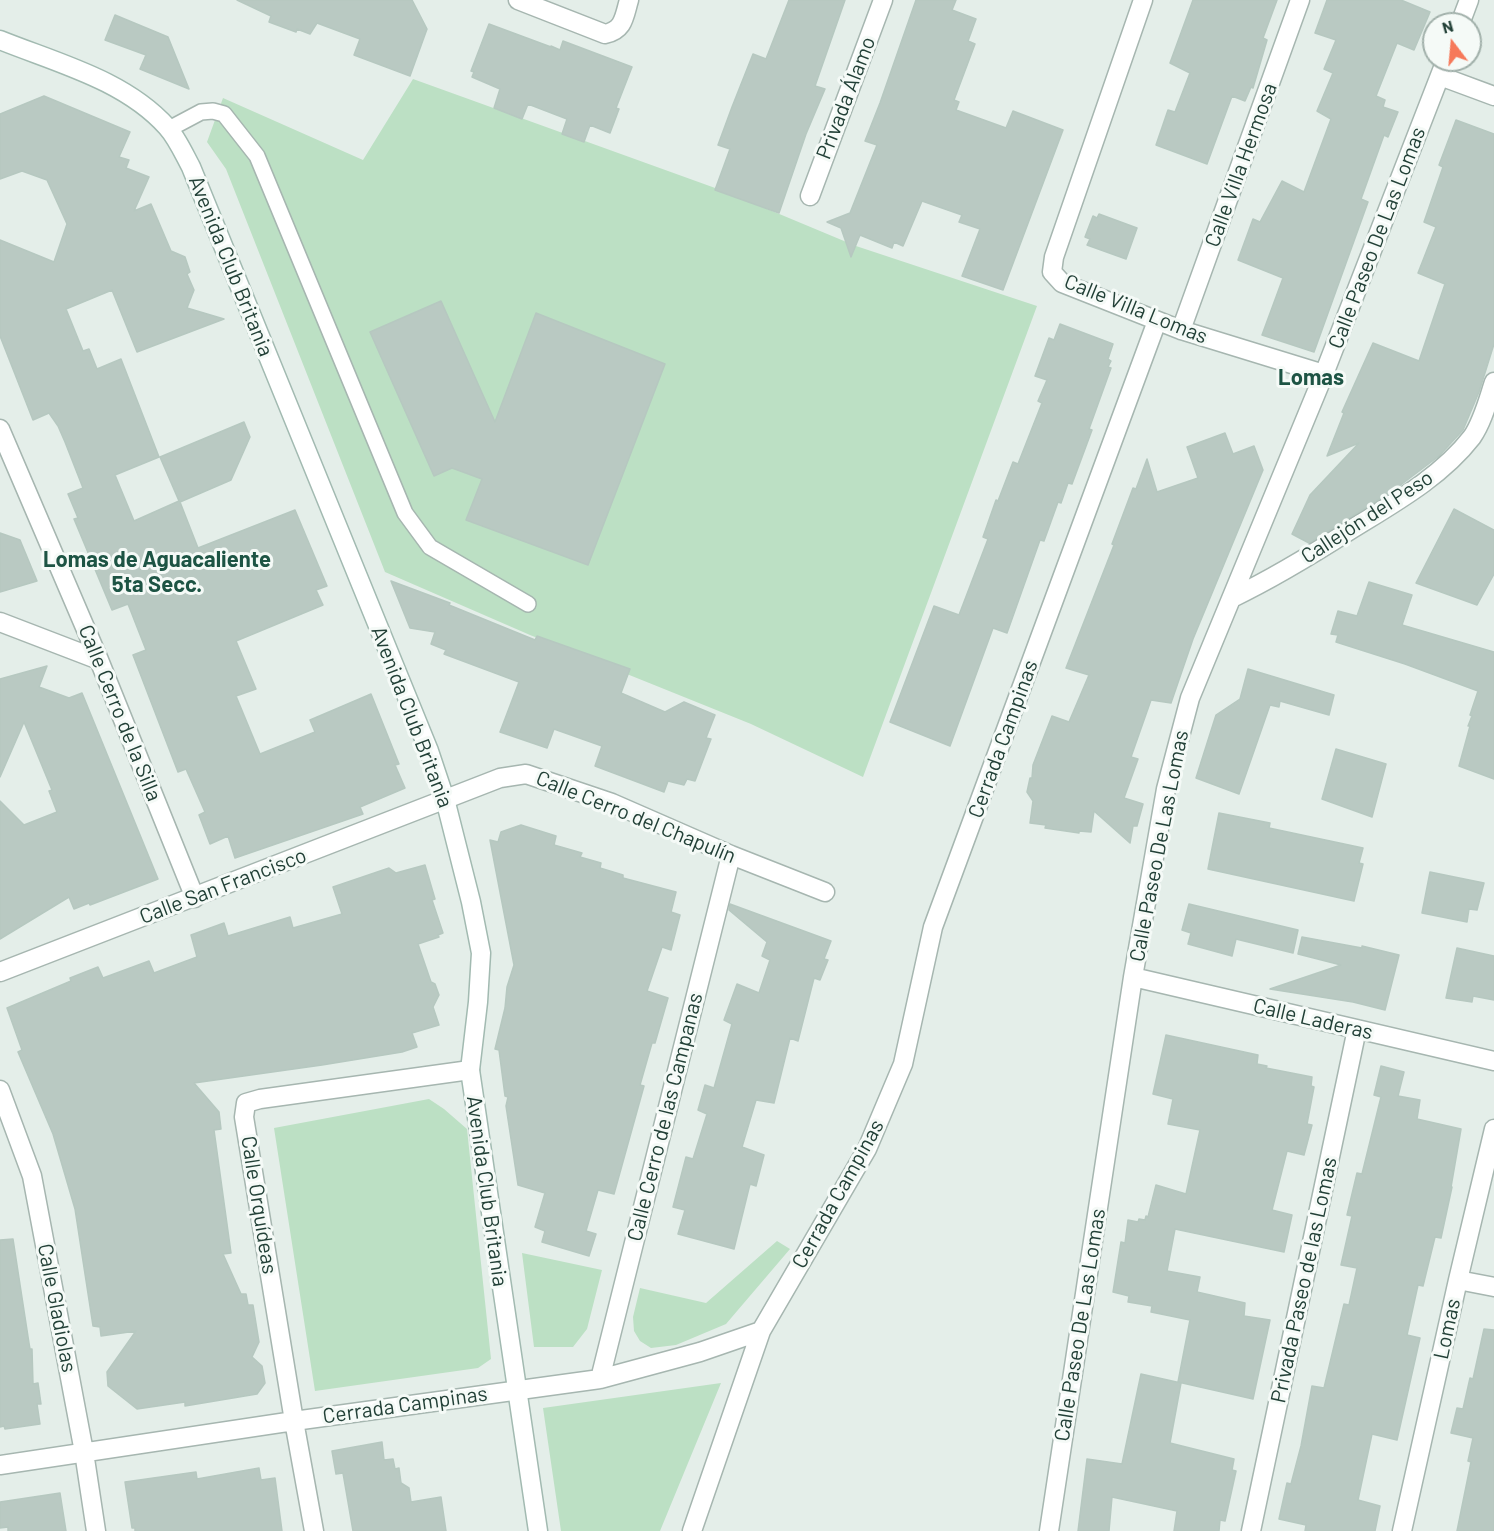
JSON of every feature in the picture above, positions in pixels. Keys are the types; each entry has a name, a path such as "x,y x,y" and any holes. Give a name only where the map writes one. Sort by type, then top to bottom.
{"street":[{"path":"518,0 605,34 615,32 622,25 629,0"},
{"name":"Privada Álamo","path":"810,196 883,0"},
{"name":"Calle Villa Lomas","path":"1143,0 1054,257 1053,272 1062,283 1157,321 1324,374"},
{"name":"Calle Villa Hermosa","path":"1181,330 1300,0"},
{"name":"Avenida Club Britania","path":"0,40 99,79 146,106 169,129 191,167 429,751 445,799 481,953 470,1070 538,1531"},
{"name":"Calle Paseo De Las Lomas","path":"1049,1531 1133,977 1166,789 1190,698 1324,374 1441,72"},
{"path":"1450,72 1494,96"},
{"name":"Cerrada Campinas","path":"0,1465 516,1389 600,1379 700,1352 761,1331 867,1149 903,1064 933,927 1157,321"},
{"name":"Callejón del Peso","path":"1233,598 1272,579 1408,494 1449,462 1473,436 1494,382"},
{"name":"Calle Cerro de la Silla","path":"0,429 99,660 195,898"},
{"path":"0,622 99,660"},
{"name":"Calle Cerro del Chapulín","path":"445,799 500,778 526,774 612,803 731,855 825,892"},
{"name":"Calle San Francisco","path":"0,972 445,799"},
{"name":"Calle Cerro de las Campanas","path":"600,1379 731,855"},
{"name":"Calle Laderas","path":"1133,977 1494,1061"},
{"name":"Privada Paseo de las Lomas","path":"1251,1531 1357,1029"},
{"name":"Calle Orquídeas","path":"314,1531 244,1117 246,1103 260,1099 470,1070"},
{"name":"Calle Gladiolas","path":"0,1090 32,1176 84,1452 96,1531"},
{"name":"Lomas","path":"1402,1531 1494,1129"},
{"path":"1458,1280 1494,1287"},
{"path":"692,1531 761,1331"}],"lane":[{"path":"169,129 201,112 213,111 224,114 257,156 405,513 430,547 528,604"}],"green space":[{"path":"413,79 729,193 856,246 1037,306 863,777 751,724 530,635 385,572 226,169 207,142 223,98 363,160"},
{"path":"429,1099 467,1129 491,1359 478,1368 315,1391 274,1128"},
{"path":"777,1241 790,1249 726,1324 676,1345 651,1348 640,1341 634,1331 633,1317 640,1288 706,1303"},
{"path":"522,1253 602,1270 587,1329 573,1347 534,1347"},
{"path":"721,1383 660,1531 561,1531 543,1408"}],"building":[{"path":"237,0 412,0 427,29 410,76 354,55 360,39 317,23 310,34 297,29 296,32 269,22 271,16"},
{"path":"789,0 845,0 815,86 825,89 806,134 779,213 715,190 730,149 718,145 732,107 753,54 766,59"},
{"path":"916,0 956,0 952,10 976,19 968,41 975,44 954,100 959,102 956,110 1006,128 1013,111 1063,130 1003,290 962,276 980,229 959,222 962,215 922,201 903,246 894,242 892,248 860,235 851,257 841,228 827,222 850,213 877,145 865,141"},
{"path":"1193,0 1277,0 1263,38 1267,40 1253,88 1251,87 1245,101 1232,96 1207,164 1156,145 1168,110 1175,112 1190,73 1170,63"},
{"path":"1327,0 1401,0 1430,12 1422,12 1422,31 1414,50 1397,43 1376,96 1385,100 1383,107 1398,112 1388,137 1384,135 1361,199 1368,202 1314,352 1262,335 1283,278 1238,260 1253,219 1260,222 1282,181 1304,192 1331,119 1317,111 1333,73 1324,69 1336,40 1315,33"},
{"path":"115,15 168,37 189,89 140,69 146,55 105,40"},
{"path":"489,24 560,50 563,41 632,67 616,108 619,109 610,133 590,125 584,142 562,134 567,119 528,104 522,119 494,108 500,89 472,77 474,72 471,71"},
{"path":"44,96 130,132 119,157 129,160 126,168 149,177 134,211 151,204 171,251 185,257 190,272 187,274 194,290 187,308 224,319 137,352 112,290 66,309 83,351 89,349 97,369 121,359 159,457 115,475 134,521 179,501 160,457 244,422 250,437 231,480 180,502 198,548 295,510 327,586 316,590 323,605 236,641 256,689 236,696 260,754 315,732 310,720 371,694 399,764 395,765 405,788 360,807 363,814 235,858 228,836 210,844 199,815 205,812 186,769 178,772 133,655 146,650 128,604 112,610 74,519 78,518 68,494 83,488 65,442 49,413 33,420 0,336 0,240 54,262 67,224 47,180 22,171 0,179 0,114"},
{"path":"1456,120 1494,134 1494,344 1479,392 1463,430 1439,456 1394,490 1309,543 1292,534 1310,495 1359,443 1327,456 1344,413 1342,412 1373,343 1419,361 1445,284 1418,273 1436,227 1424,222 1443,167 1439,165"},
{"path":"1099,214 1137,228 1126,259 1087,245 1090,239 1085,237 1093,216 1097,218"},
{"path":"441,301 495,422 536,313 665,364 588,565 466,520 482,479 452,468 434,476 370,332"},
{"path":"1060,324 1113,344 1108,359 1111,361 1108,367 1111,368 1072,484 1068,483 1061,503 1058,502 1044,541 1040,540 1007,633 993,628 950,746 890,722 934,606 959,615 988,539 983,537 996,500 998,501 1013,462 1018,464 1042,403 1038,401 1047,380 1035,376 1049,338 1054,340"},
{"path":"1225,433 1233,454 1254,446 1263,470 1193,639 1171,703 1151,700 1131,757 1138,759 1124,798 1143,804 1137,826 1133,826 1130,843 1094,811 1091,832 1079,831 1079,833 1045,828 1046,825 1030,823 1033,801 1027,792 1030,778 1032,778 1033,765 1052,716 1069,722 1089,675 1066,668 1114,545 1112,544 1133,488 1136,489 1147,459 1157,492 1198,478 1187,447"},
{"path":"1454,509 1494,530 1494,574 1477,605 1416,583"},
{"path":"0,533 20,540 37,581 0,592"},
{"path":"391,581 450,603 449,605 535,640 537,636 630,669 621,693 665,712 684,702 715,715 706,738 711,739 695,781 687,779 684,785 668,781 664,792 595,766 602,746 554,729 547,748 500,732 519,682 444,654 446,650 431,644 435,632 410,628"},
{"path":"1369,582 1412,595 1402,625 1494,652 1494,779 1459,766 1470,726 1468,726 1472,716 1470,715 1478,691 1336,642 1338,635 1331,634 1338,611 1357,616"},
{"path":"47,666 39,687 69,698 82,693 158,879 74,909 69,897 0,939 0,801 24,825 57,812 49,791 52,790 24,722 0,777 0,679"},
{"path":"1248,669 1334,695 1329,715 1280,701 1279,707 1270,705 1239,794 1196,778 1216,715 1240,699"},
{"path":"1336,749 1386,764 1372,817 1322,799"},
{"path":"1219,813 1270,823 1269,828 1363,848 1359,863 1363,864 1354,901 1208,869"},
{"path":"521,825 556,836 554,845 582,853 580,857 601,863 600,868 623,875 623,878 676,892 671,912 680,915 671,950 662,947 647,991 668,998 640,1085 644,1086 614,1194 598,1190 586,1231 596,1234 589,1256 542,1242 545,1231 535,1227 545,1193 518,1185 506,1106 508,1097 505,1096 499,1050 495,1049 505,1008 507,987 514,965 490,840 498,842 501,832"},
{"path":"425,865 435,899 432,900 443,933 438,935 439,937 418,944 431,982 435,984 439,995 433,1007 439,1025 412,1033 417,1047 402,1052 322,1065 194,1083 219,1112 221,1129 214,1130 231,1253 223,1254 241,1294 246,1294 248,1305 253,1305 259,1342 252,1357 262,1366 265,1383 257,1394 185,1406 185,1402 137,1409 108,1386 107,1372 136,1331 101,1336 100,1327 93,1326 75,1209 53,1134 18,1052 22,1050 7,1008 98,967 103,978 149,961 154,973 197,957 191,935 224,923 228,936 290,917 293,928 342,914 333,887 389,868 396,873"},
{"path":"1430,872 1484,883 1477,910 1469,909 1467,922 1422,913"},
{"path":"730,904 831,941 824,959 828,960 820,980 814,978 798,1041 790,1038 774,1103 756,1100 742,1147 764,1155 756,1186 750,1184 734,1249 678,1234 685,1210 673,1207 686,1157 693,1159 707,1114 698,1110 705,1085 714,1088 732,1024 724,1020 737,984 759,993 770,960 762,956 767,942 729,910"},
{"path":"1189,904 1298,930 1293,953 1236,939 1232,956 1188,944 1191,933 1182,930"},
{"path":"1302,937 1362,948 1362,946 1399,955 1385,1010 1353,1002 1270,989 1341,965 1298,954"},
{"path":"1457,948 1494,956 1494,1000 1473,996 1472,1002 1446,998"},
{"path":"1166,1035 1258,1055 1257,1064 1267,1066 1266,1068 1312,1077 1311,1086 1314,1087 1307,1124 1312,1125 1304,1155 1287,1151 1272,1210 1292,1215 1284,1252 1175,1229 1167,1271 1200,1277 1197,1292 1245,1303 1244,1316 1270,1320 1253,1399 1178,1382 1190,1320 1151,1312 1152,1306 1128,1302 1129,1296 1113,1292 1121,1242 1125,1243 1128,1220 1138,1222 1139,1219 1145,1220 1146,1216 1148,1217 1156,1185 1186,1194 1200,1130 1168,1124 1173,1099 1153,1094"},
{"path":"1381,1066 1404,1072 1398,1096 1420,1100 1417,1119 1461,1129 1452,1187 1441,1238 1435,1237 1423,1286 1418,1285 1407,1335 1420,1338 1397,1440 1372,1434 1358,1500 1380,1506 1375,1531 1305,1531 1306,1525 1279,1519 1287,1483 1291,1484 1301,1446 1312,1386 1324,1388 1344,1304 1349,1305 1357,1268 1341,1265 1352,1216 1347,1215 1357,1173 1362,1174 1381,1097 1374,1095"},
{"path":"13,1239 30,1349 32,1349 33,1384 38,1383 41,1404 37,1404 40,1424 5,1429 4,1426 0,1427 0,1240"},
{"path":"1484,1329 1494,1330 1494,1531 1457,1531 1471,1462 1468,1461 1473,1438 1451,1433 1457,1408 1463,1409 1470,1378 1473,1379"},
{"path":"1141,1374 1181,1383 1170,1443 1234,1459 1232,1470 1236,1471 1225,1521 1220,1520 1219,1531 1174,1531 1177,1511 1112,1497 1109,1531 1078,1531 1087,1459 1122,1464"},
{"path":"382,1442 384,1460 393,1459 395,1469 399,1468 401,1483 409,1488 411,1502 441,1497 446,1531 353,1531 343,1473 336,1474 332,1451"},
{"path":"259,1468 261,1480 275,1478 282,1531 135,1531 135,1528 132,1528 125,1482 196,1472 197,1479"},
{"path":"60,1493 66,1531 8,1531 8,1527 0,1528 0,1502"}],"district":[{"name":"Lomas","path":"1311,378"},
{"name":"Lomas de Aguacaliente 5ta Secc.","path":"157,572"}]}
